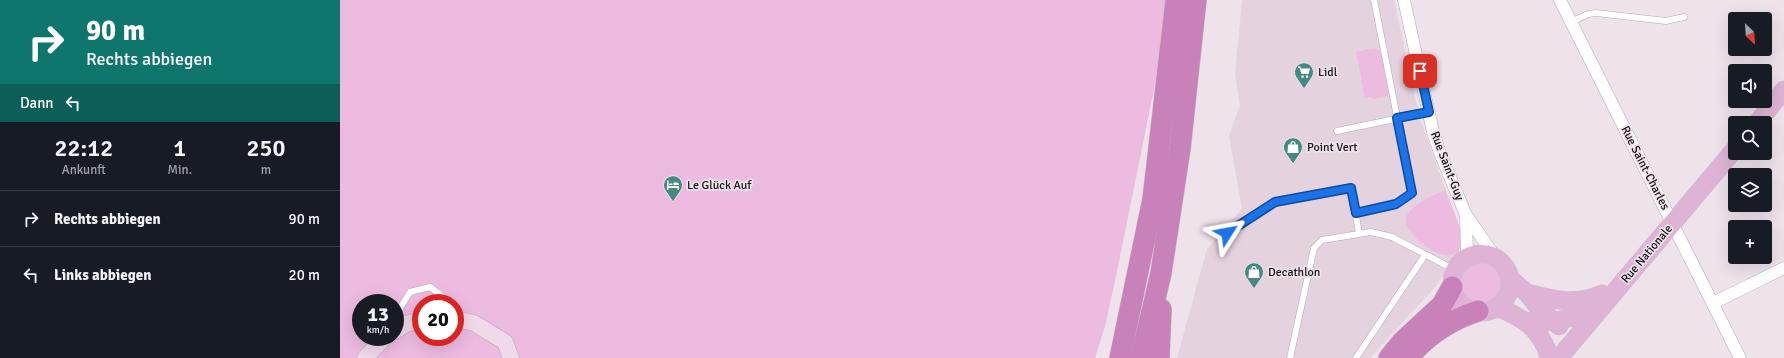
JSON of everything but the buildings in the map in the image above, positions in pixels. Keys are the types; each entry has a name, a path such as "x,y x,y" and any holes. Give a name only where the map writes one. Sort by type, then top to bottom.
{"highway":[{"path":"1120,358 1152,198 1176,0"},
{"path":"1141,358 1161,273 1180,149 1196,0"},
{"path":"1389,358 1402,342 1442,305 1458,271"},
{"path":"1159,358 1161,335 1161,273"},
{"path":"1408,358 1444,326 1487,309"}],"main road":[{"path":"1763,116 1784,90"},
{"path":"1772,121 1784,106"},
{"name":"Rue Nationale","path":"1567,355 1675,229 1728,158"},
{"name":"Rue Nationale","path":"1675,229 1739,160"},
{"path":"1487,309 1507,295 1509,278 1507,270 1496,258 1482,254 1458,271 1454,295 1464,306 1487,309 1525,321 1537,323 1554,321 1602,307"},
{"path":"1509,278 1527,293 1566,334 1567,355"},
{"name":"Rue Nationale","path":"1567,355 1602,307 1624,290"},
{"path":"1527,293 1545,298 1572,302 1624,290"},
{"path":"464,319 505,342 511,358"},
{"path":"1525,321 1542,341 1549,358"},
{"path":"365,358 377,346"}],"street":[{"name":"Rue Saint-Guy","path":"1404,0 1429,112 1440,152 1466,215 1496,258"},
{"name":"Rue Saint-Charles","path":"1560,0 1740,358"},
{"name":"Rue Saint-Guy","path":"1458,271 1466,215"},
{"path":"1713,303 1784,268"}],"lane":[{"path":"1356,213 1396,204 1412,193 1374,0"},
{"path":"1571,22 1588,14 1596,13 1666,21 1684,17"},
{"path":"1338,131 1429,112"},
{"path":"1227,233 1275,202 1351,188 1359,234"},
{"path":"1290,358 1314,248 1322,240 1371,232 1392,237 1458,271"},
{"path":"1356,358 1426,255"},
{"path":"404,302 410,292 430,287 439,294"}],"shaded area":[{"path":"340,0 1169,0 1167,25 1115,281 1105,326 1095,358 340,358"},
{"path":"1242,0 1394,0 1420,119 1460,229 1460,244 1459,251 1435,287 1370,358 1177,358 1207,249 1242,209 1229,136 1240,105 1235,75"},
{"path":"1374,48 1379,51 1381,55 1389,96 1372,99 1371,97 1365,98 1356,52"},
{"path":"1445,190 1460,230 1460,246 1455,254 1446,255 1434,251 1413,235 1407,226 1406,218 1408,213 1417,205"},
{"path":"1481,262 1493,266 1499,272 1503,284 1499,296 1493,302 1481,306 1469,302 1463,296 1459,284 1463,272 1469,266"}],"place":[{"name":"Lidl","path":"1304,89"},
{"name":"Point Vert","path":"1293,164"},
{"name":"Le Glück Auf","path":"673,202"},
{"name":"Decathlon","path":"1254,289"}],"route":[{"path":"1227,233 1275,202 1351,188 1356,213 1396,204 1412,193 1397,118 1429,112 1420,71"}]}
